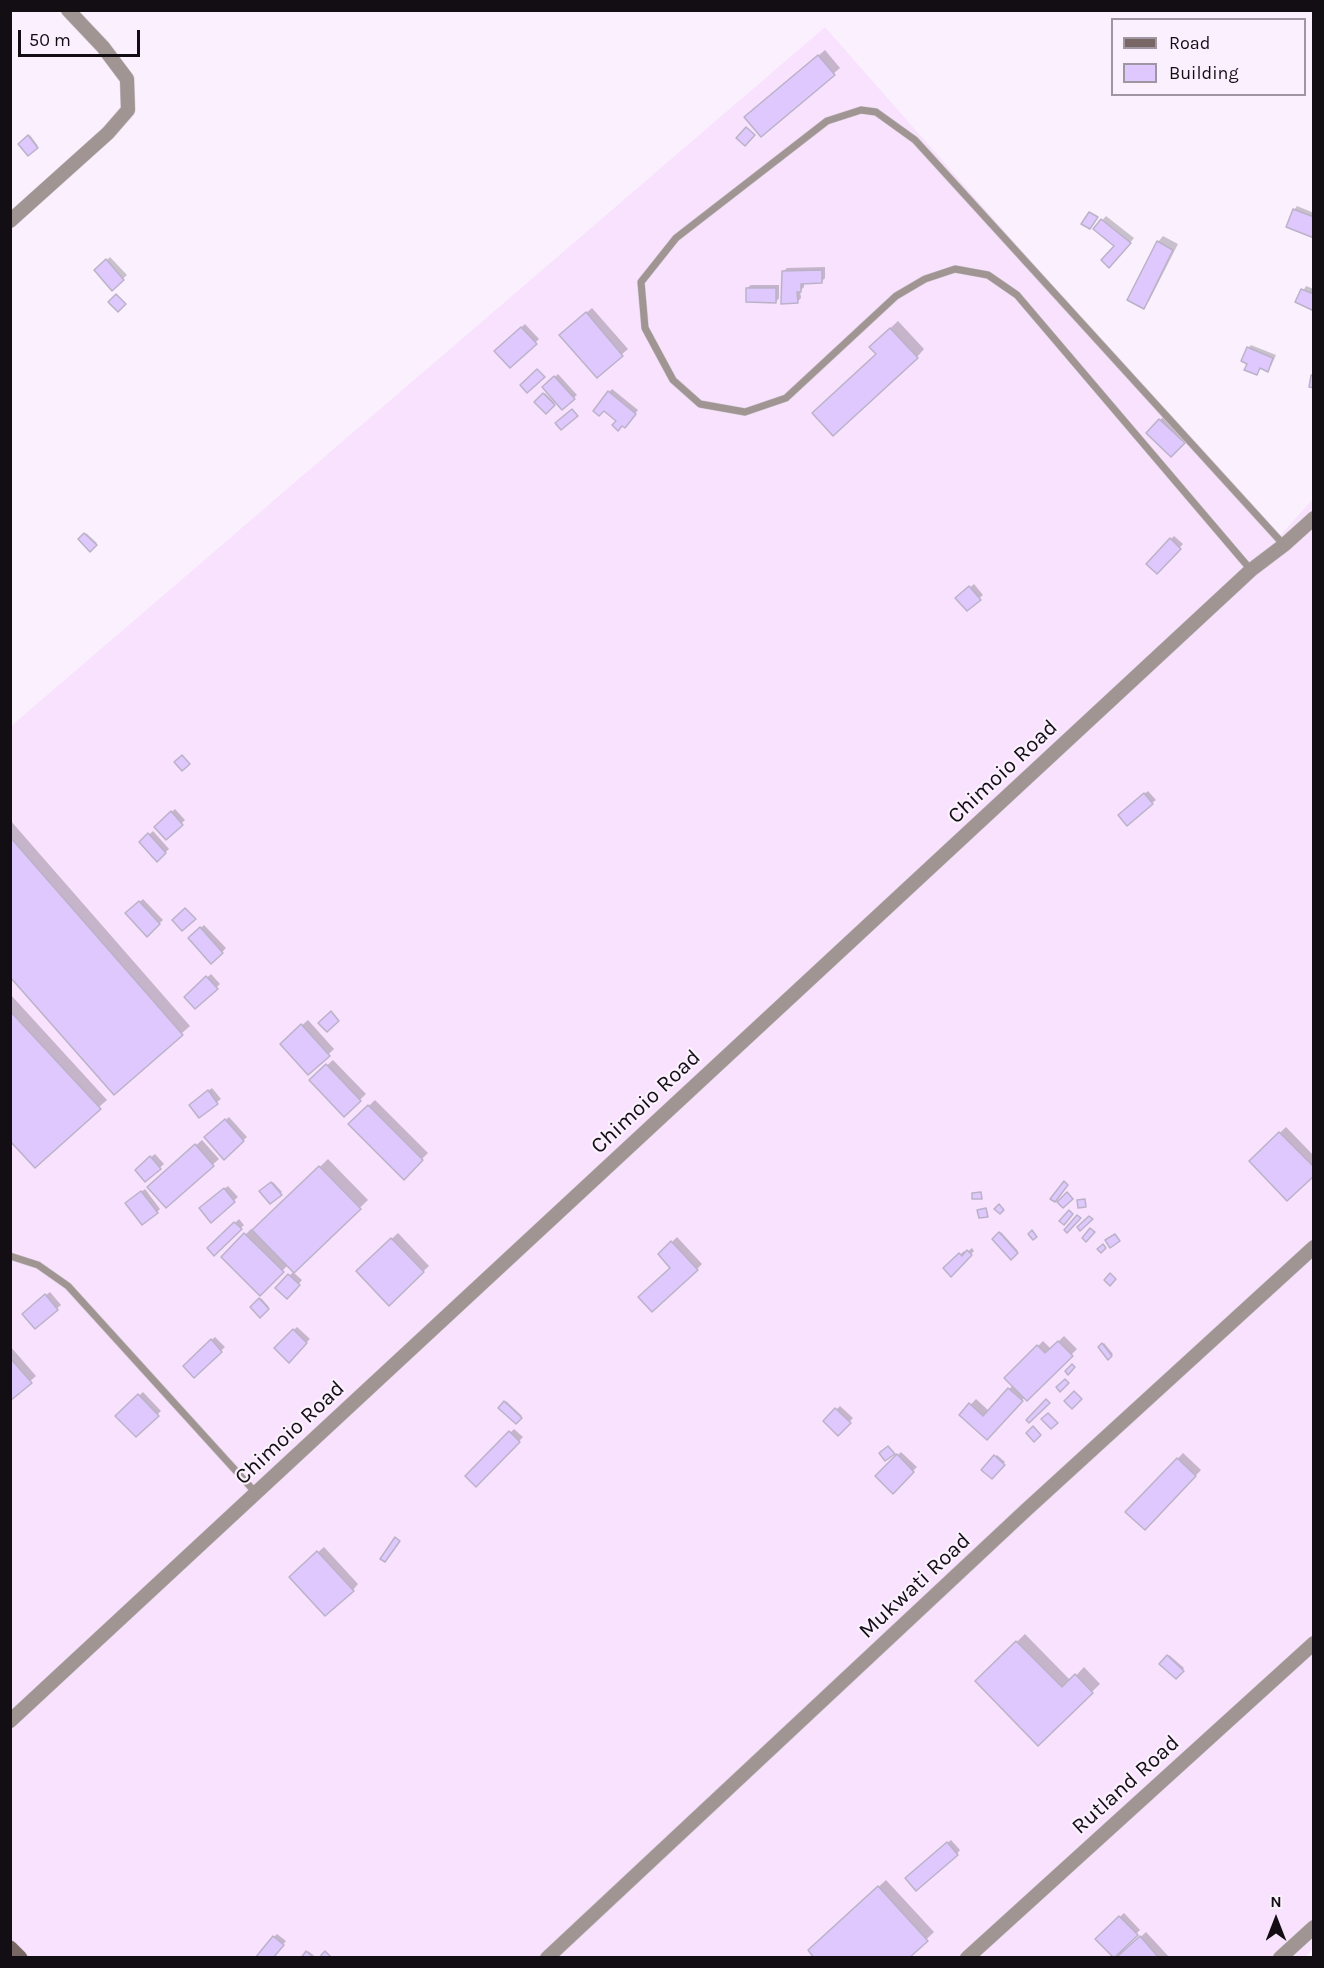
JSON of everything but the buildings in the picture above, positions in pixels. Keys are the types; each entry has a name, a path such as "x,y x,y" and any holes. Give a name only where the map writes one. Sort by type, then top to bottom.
{"street":[{"path":"10,220 108,133 128,110 127,79 103,47 68,10"},
{"name":"Chimoio Road","path":"10,1721 1251,570 1314,518"},
{"name":"Mukwati Road","path":"547,1958 1034,1503 1314,1247"},
{"name":"Rutland Road","path":"967,1958 1314,1643"},
{"path":"1280,1958 1314,1927"},
{"path":"10,1948 20,1958"}],"lane":[{"path":"1251,570 1017,295 988,275 955,269 925,279 896,296 786,398 745,412 700,404 673,380 645,328 641,282 676,238 827,121 861,110 876,112 915,140 1284,545"},
{"path":"10,1256 38,1265 68,1286 256,1493"}],"shaded area":[{"path":"825,27 1276,540 1313,499 1313,1949 1304,1958 17,1957 10,1949 10,727"}]}
